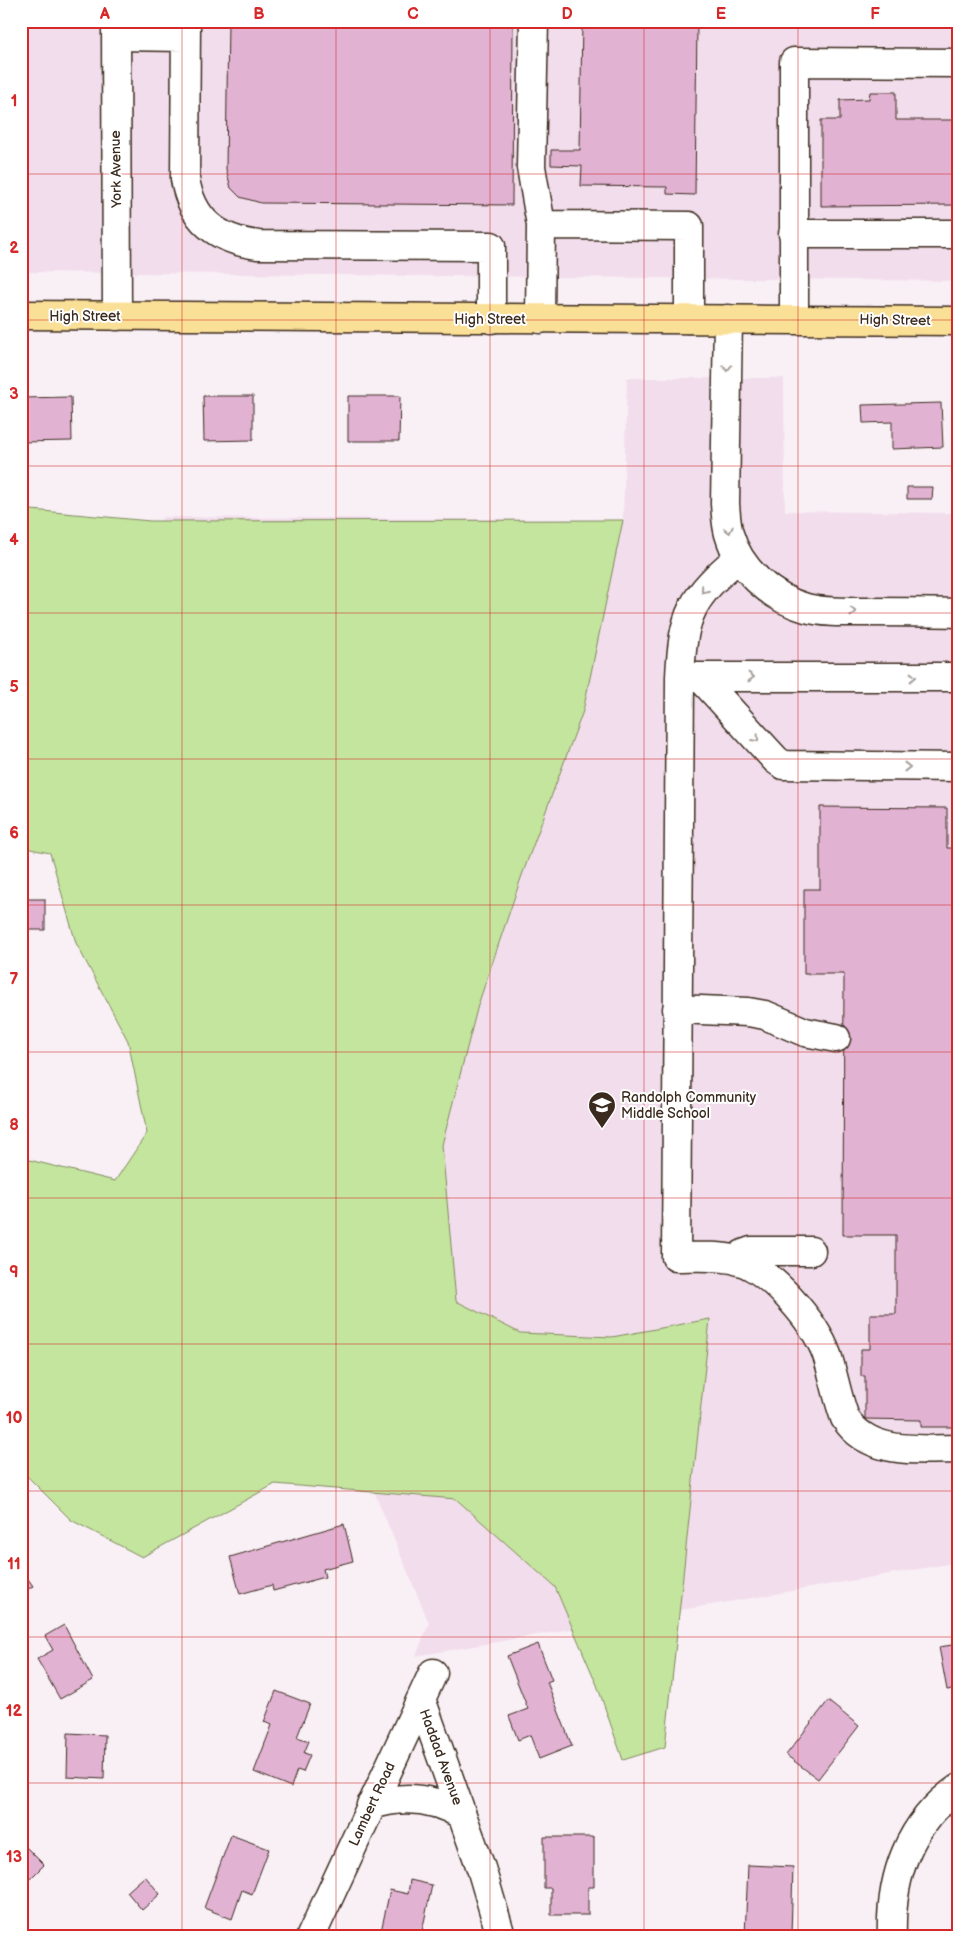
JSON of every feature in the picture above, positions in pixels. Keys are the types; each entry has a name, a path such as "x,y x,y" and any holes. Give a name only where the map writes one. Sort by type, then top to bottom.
{"main road":[{"name":"High Street","path":"21,315 959,321"}],"street":[{"path":"534,21 531,167 541,225 540,319"},
{"path":"116,29 186,29 185,179 190,199 201,219 217,233 228,238 258,245 491,246 491,319"},
{"name":"York Avenue","path":"116,29 118,316"},
{"path":"794,319 794,62 959,62"},
{"path":"541,225 690,226 689,319"},
{"path":"794,234 959,234"},
{"path":"728,320 725,504 728,532 746,568 767,588 794,604 807,608 838,612 959,613"},
{"path":"739,557 715,578 693,604 687,621 690,677 677,1009 676,1257 717,1257 738,1261 760,1272 804,1315 822,1343 828,1357 836,1392 845,1418 851,1428 860,1436 876,1444 895,1448 959,1449"},
{"path":"690,677 959,677"},
{"path":"690,677 783,765 959,767"},
{"path":"677,1009 748,1012 765,1015 805,1032 836,1038"},
{"path":"738,1261 742,1254 756,1250 811,1251"},
{"name":"Lambert Road","path":"311,1936 433,1673"},
{"name":"Haddad Avenue","path":"421,1700 481,1868 501,1936"},
{"path":"892,1936 891,1910 895,1886 900,1864 909,1843 920,1824 934,1808 959,1788"},
{"name":"Haddad Avenue","path":"371,1805 392,1799 424,1799 444,1805 462,1815"}],"shaded area":[{"path":"21,21 809,21 808,26 959,22 959,281 21,272"},
{"name":"Randolph Community Middle School","path":"627,378 784,378 785,511 959,513 959,1562 416,1656 429,1623 300,1314 160,1003 162,517 623,520"}],"green space":[{"path":"21,509 150,521 623,520 583,711 521,878 478,1005 442,1145 456,1301 520,1333 612,1337 710,1319 665,1747 623,1760 597,1685 555,1587 456,1499 275,1484 142,1557 71,1520 21,1470 21,1158 115,1181 147,1133 128,1041 76,943 50,853 21,847"}],"building":[{"path":"228,21 513,21 512,205 261,203 240,197 231,188 226,169"},
{"path":"582,21 697,21 695,195 667,194 667,187 581,186 582,166 551,165 551,150 580,150"},
{"path":"870,92 896,92 896,120 959,120 959,205 821,206 821,120 840,120 840,100 869,99"},
{"path":"203,396 253,396 253,440 204,441"},
{"path":"348,396 400,396 399,441 348,441"},
{"path":"71,397 72,441 21,442 21,398"},
{"path":"941,403 943,447 892,449 892,422 863,423 862,405"},
{"path":"907,487 933,487 932,499 907,499"},
{"path":"820,807 947,808 947,848 959,848 959,1427 921,1427 921,1420 865,1419 865,1376 861,1376 861,1349 870,1349 870,1314 896,1314 896,1235 843,1235 844,974 804,974 804,889 820,889"},
{"path":"26,899 45,899 45,930 27,930"},
{"path":"344,1524 353,1561 323,1569 325,1577 273,1591 272,1585 240,1594 230,1557"},
{"path":"21,1569 33,1586 21,1594"},
{"path":"64,1625 93,1680 60,1699 37,1659 53,1650 45,1636"},
{"path":"538,1644 552,1680 547,1682 572,1746 539,1759 530,1735 518,1740 509,1716 528,1709 507,1656"},
{"path":"959,1644 959,1688 947,1690 939,1647"},
{"path":"276,1691 310,1704 297,1737 309,1741 304,1753 310,1755 303,1772 297,1770 291,1787 254,1772 272,1725 264,1722"},
{"path":"828,1701 859,1726 818,1779 786,1755"},
{"path":"68,1733 105,1735 104,1779 67,1777"},
{"path":"231,1835 269,1849 252,1894 242,1890 232,1919 204,1908"},
{"path":"544,1837 594,1837 594,1887 588,1887 588,1915 551,1915 551,1888 544,1888"},
{"path":"21,1842 44,1865 21,1888"},
{"path":"748,1865 793,1867 791,1936 745,1936"},
{"path":"145,1876 160,1894 142,1910 127,1892"},
{"path":"410,1880 432,1885 421,1936 380,1936 390,1890 408,1894"}],"place":[{"name":"Randolph Community Middle School","path":"602,1129"}]}
